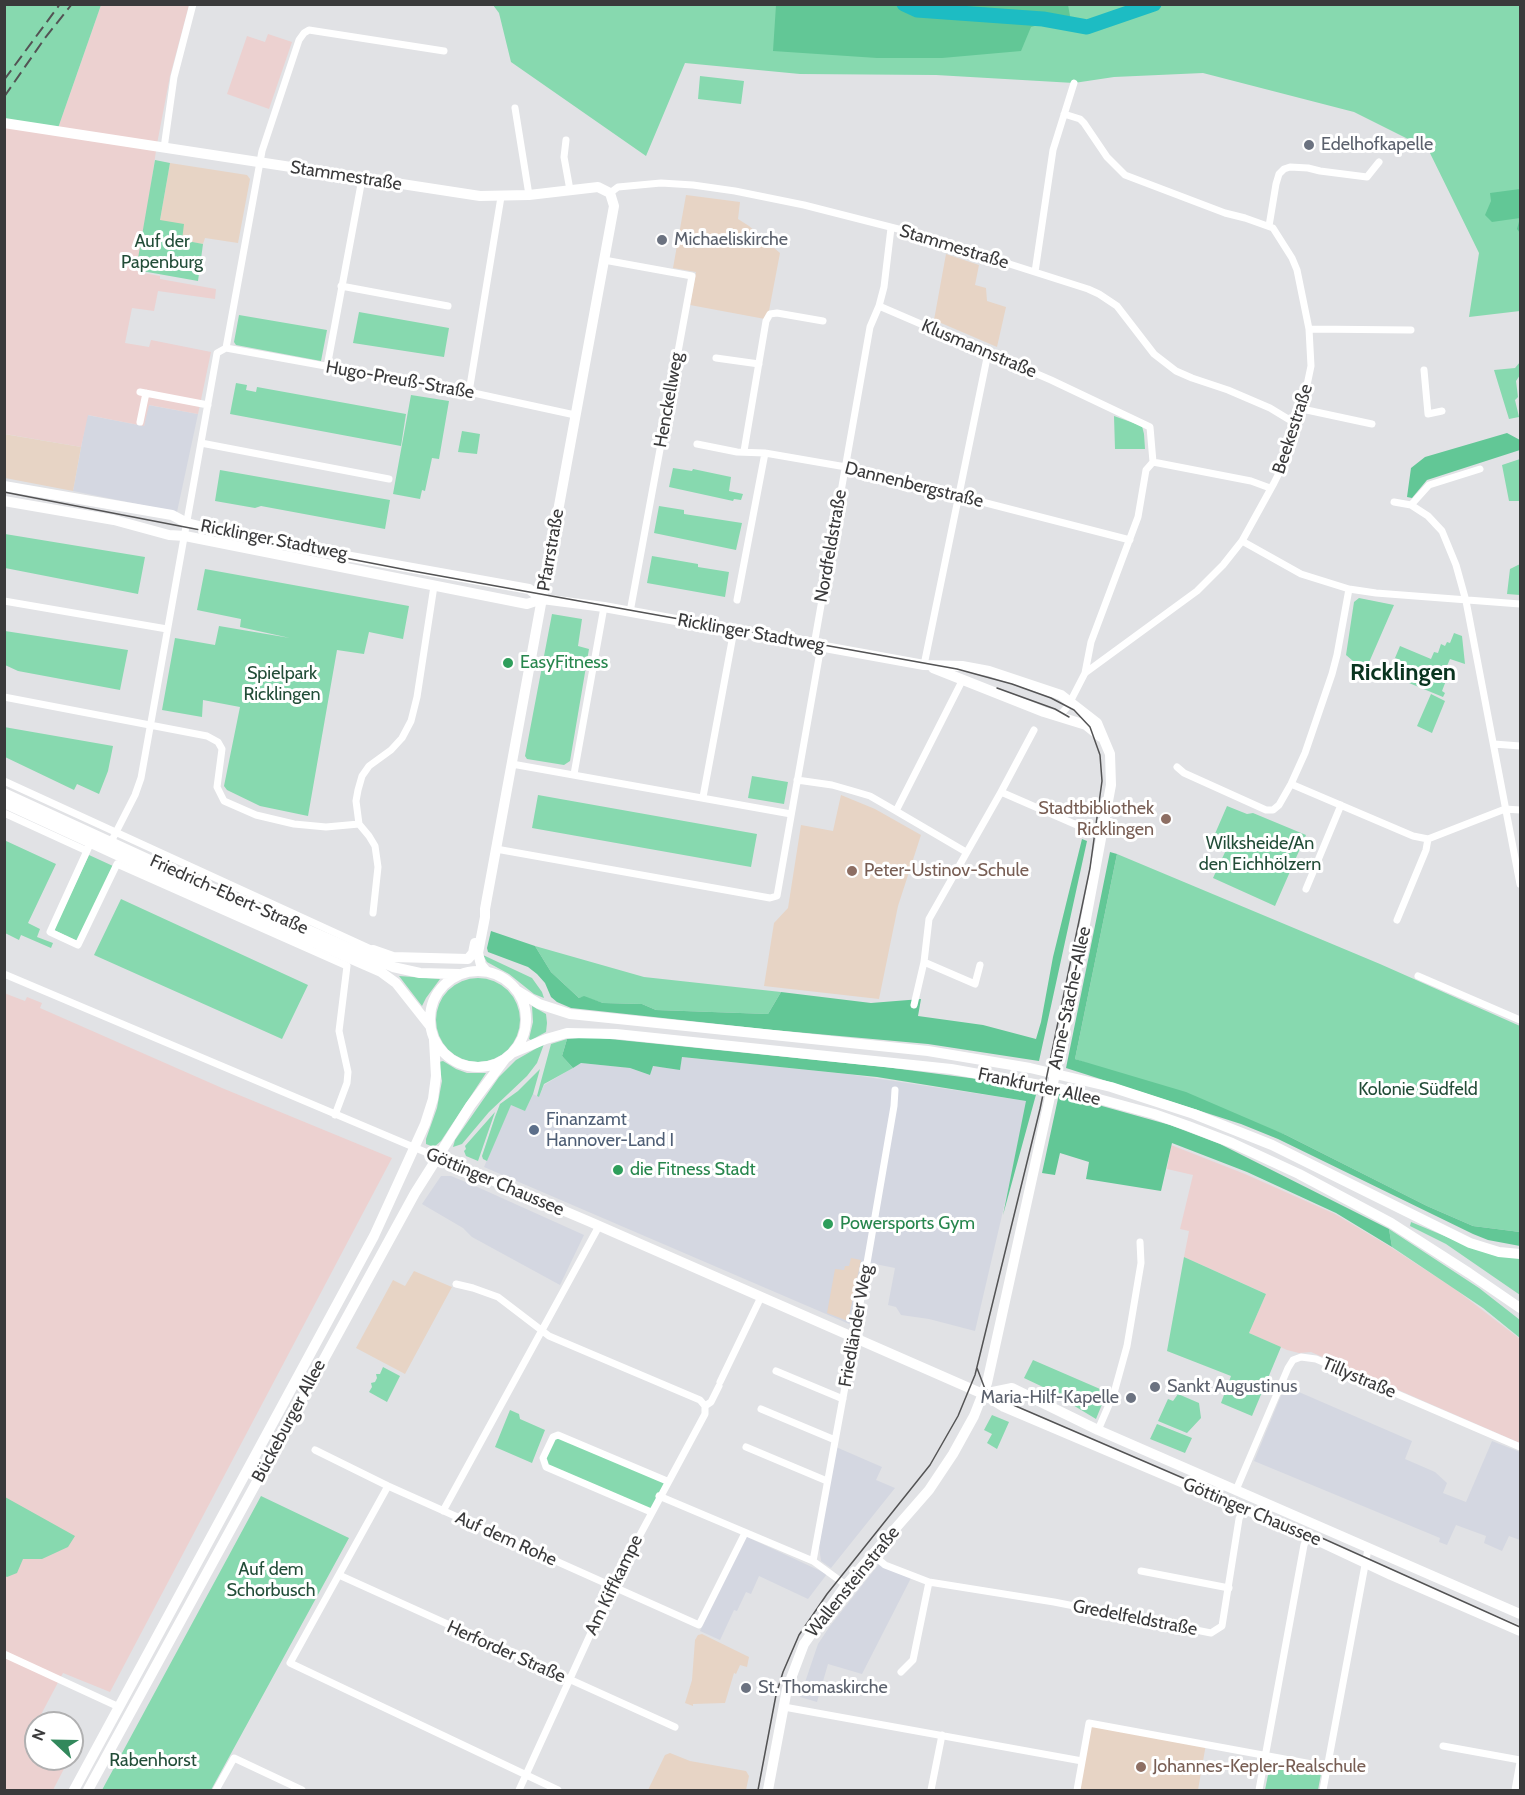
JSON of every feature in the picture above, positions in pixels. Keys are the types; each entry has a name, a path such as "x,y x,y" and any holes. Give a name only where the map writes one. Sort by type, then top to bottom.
{"street":[{"path":"164,148 174,77 193,4"},
{"path":"113,838 141,778 217,354 226,348 259,162 270,123 302,36 309,30 444,51"},
{"path":"1035,272 1053,150 1074,83"},
{"path":"515,108 529,195"},
{"path":"1064,114 1080,119 1107,157 1125,175 1225,213 1269,226 1276,184 1279,174 1284,169 1308,168 1362,178 1371,174 1379,162"},
{"name":"Stammestraße","path":"4,123 459,194 501,197 598,188 610,193 618,187 639,184 693,185 804,206 891,228 1091,290 1117,306 1154,354 1176,371 1270,408 1298,424"},
{"path":"566,140 564,157 570,190"},
{"path":"327,367 362,179"},
{"name":"Pfarrstraße","path":"486,971 478,953 485,909 614,206 610,193"},
{"path":"469,393 501,197"},
{"name":"Beekestraße","path":"1053,714 1062,713 1065,698 1085,673 1197,591 1223,566 1242,541 1289,453 1302,409 1311,366 1309,329 1292,258 1280,238 1269,226"},
{"path":"879,306 884,287 891,228"},
{"name":"Henckellweg","path":"604,260 692,276 630,612"},
{"path":"341,286 448,306"},
{"name":"Klusmannstraße","path":"879,306 1142,421 1150,427 1153,462"},
{"name":"Nordfeldstraße","path":"496,849 770,898 777,896 870,327 879,306"},
{"path":"744,451 766,321 770,315 777,313 823,321"},
{"path":"1309,329 1411,330"},
{"name":"Hugo-Preuß-Straße","path":"226,348 575,415"},
{"path":"924,665 988,353"},
{"path":"716,358 759,364"},
{"path":"1424,370 1428,414 1442,411"},
{"path":"140,423 143,392 208,405"},
{"path":"1302,409 1372,424"},
{"path":"201,443 389,479"},
{"name":"Dannenbergstraße","path":"697,444 737,452 765,453 846,467 1130,540"},
{"path":"737,600 765,453"},
{"path":"1085,673 1091,642 1138,517 1146,470 1153,462 1251,481 1270,488"},
{"path":"1411,505 1429,485 1480,469"},
{"name":"Ricklinger Stadtweg","path":"4,486 172,515 186,529 434,586 527,604 542,599 604,607 924,665 962,666 988,671 1065,698"},
{"name":"Ricklinger Stadtweg","path":"4,501 114,520 169,535 186,529 529,589 542,599"},
{"path":"1394,502 1411,505 1428,516 1442,531 1456,565 1466,601 1521,884"},
{"path":"1242,541 1301,574 1349,589 1521,604"},
{"path":"373,913 378,867 375,846 359,824 356,801 362,776 369,766 391,750 402,738 411,721 417,697 434,586"},
{"path":"1177,766 1193,778 1266,810 1273,810 1279,805 1292,784 1305,753 1337,655 1349,589"},
{"path":"4,601 166,629"},
{"path":"574,774 604,607"},
{"path":"703,797 734,630"},
{"name":"Ricklinger Stadtweg","path":"924,665 1053,714"},
{"path":"896,811 962,681"},
{"path":"4,697 207,736 218,742 222,749 217,787 224,801 276,821 326,827 359,824"},
{"path":"1065,698 1082,724"},
{"name":"Anne-Stache-Allee","path":"983,1394 999,1332 1059,1055 1111,784 1110,754 1107,742 1097,723 1065,698"},
{"path":"1053,714 1090,727 1107,742"},
{"path":"914,1005 924,962 929,919 1034,730"},
{"path":"1494,744 1521,746"},
{"path":"512,764 791,814"},
{"path":"797,780 870,796 966,852"},
{"name":"Friedrich-Ebert-Straße","path":"4,781 113,838 360,958 396,983 430,1026"},
{"path":"1292,784 1413,836 1428,839 1505,809 1521,810"},
{"path":"1001,792 1102,836"},
{"name":"Friedrich-Ebert-Straße","path":"4,793 113,838"},
{"name":"Friedrich-Ebert-Straße","path":"4,804 67,833 89,847"},
{"path":"1306,889 1341,805"},
{"name":"Friedrich-Ebert-Straße","path":"4,813 360,958"},
{"path":"1397,920 1426,850 1428,839"},
{"name":"Friedrich-Ebert-Straße","path":"89,847 50,932 78,945 117,864 360,958 406,971 459,974"},
{"name":"Pfarrstraße","path":"360,958 468,959 473,953 479,917 485,909"},
{"path":"335,1114 347,1083 348,1072 340,1046 339,1031 360,958"},
{"path":"924,962 975,984 980,965"},
{"path":"468,971 486,971 503,977 522,998 526,1017 523,1036 508,1056 488,1066 470,1067 445,1055 434,1040 429,1016 434,999 444,984 468,971"},
{"name":"Göttinger Chaussee","path":"4,974 599,1226 983,1394 1004,1407 1308,1536 1521,1630"},
{"path":"1418,976 1521,1020"},
{"name":"Frankfurter Allee","path":"516,990 546,1007 580,1016 928,1052 1042,1070 1111,1087 1194,1114 1272,1145 1470,1243 1499,1252 1521,1254"},
{"name":"Frankfurter Allee","path":"508,1056 546,1039 567,1034 616,1034 943,1068 1062,1089 1188,1126 1299,1174 1391,1223 1521,1308"},
{"name":"Bückeburger Allee","path":"74,1791 368,1247 426,1124 436,1076 434,1040"},
{"name":"Bückeburger Allee","path":"88,1791 334,1339 437,1157 470,1106 508,1056"},
{"name":"Friedländer Weg","path":"813,1561 854,1338 895,1090"},
{"path":"443,1511 599,1226"},
{"path":"1098,1430 1114,1393 1127,1346 1141,1263 1140,1242"},
{"path":"456,1284 498,1297 549,1336 700,1400 705,1406"},
{"name":"Am Kiffkampe","path":"519,1791 612,1587 705,1414 705,1406 711,1402 761,1297"},
{"name":"Tillystraße","path":"1236,1490 1287,1368 1293,1360 1301,1357 1316,1359 1521,1447"},
{"path":"776,1371 843,1399"},
{"name":"Göttinger Chaussee","path":"983,1394 1012,1388 1098,1430 1521,1614"},
{"name":"Wallensteinstraße","path":"768,1791 783,1707 792,1674 804,1644 846,1585 929,1490 974,1416 983,1394"},
{"path":"761,1409 835,1440"},
{"path":"651,1512 546,1467 543,1458 552,1437 558,1435 667,1481"},
{"path":"746,1447 827,1481"},
{"name":"Auf dem Rohe","path":"315,1450 388,1486 699,1625 745,1533"},
{"path":"388,1486 290,1664 558,1791"},
{"path":"659,1496 813,1561 846,1585"},
{"name":"Gredelfeldstraße","path":"872,1554 885,1564 929,1581 1054,1602 1211,1633 1222,1626 1239,1519 1243,1509"},
{"path":"1259,1791 1304,1545 1308,1536"},
{"path":"1323,1791 1368,1549"},
{"path":"1142,1571 1229,1588"},
{"name":"Herforder Straße","path":"339,1575 675,1727"},
{"path":"901,1672 913,1660 929,1581"},
{"path":"4,1654 119,1707"},
{"path":"783,1707 1082,1761"},
{"path":"1077,1791 1089,1723 1328,1767"},
{"path":"931,1791 942,1736"},
{"path":"1443,1746 1521,1761 1515,1791"},
{"path":"216,1791 234,1758 302,1791"}],"shaded area":[{"path":"101,5 189,5 170,76 157,144 138,272 160,276 160,279 216,289 215,299 158,291 154,311 132,308 125,343 149,347 151,340 211,352 198,414 149,405 144,426 88,415 81,447 5,434 4,123 57,131"},
{"path":"268,34 292,42 269,109 227,94 247,36 265,42"},
{"path":"170,163 247,175 250,179 238,243 205,238 203,244 181,240 160,220"},
{"path":"686,195 740,202 738,219 780,253 768,316 765,319 690,305 696,272 673,268"},
{"path":"946,254 979,265 975,285 986,288 987,301 1006,307 997,347 934,320"},
{"path":"148,405 198,414 177,512 73,491 87,415 144,426"},
{"path":"4,434 81,447 73,491 5,478"},
{"name":"Peter-Ustinov-Schule","path":"841,795 875,809 921,835 898,906 879,999 764,986 774,923 788,908 801,825 833,831"},
{"path":"4,993 25,1001 27,997 42,1003 40,1008 222,1088 392,1158 110,1692 63,1673 43,1711 24,1711 24,1771 63,1771 53,1790 5,1790"},
{"path":"682,1057 847,1074 1027,1101 975,1331 929,1319 901,1315 896,1307 888,1305 895,1268 865,1262 854,1326 484,1167 511,1104 525,1110 533,1094 539,1097 544,1085 581,1063 630,1068 650,1075 652,1066 680,1069"},
{"path":"1171,1145 1245,1174 1335,1214 1455,1289 1520,1339 1520,1443 1311,1352 1299,1353 1287,1350 1249,1333 1266,1294 1184,1257 1189,1231 1180,1229 1193,1175 1167,1169"},
{"path":"441,1176 451,1176 473,1185 584,1235 560,1285 472,1237 463,1228 422,1204"},
{"path":"851,1258 861,1260 848,1321 827,1313 835,1269 844,1270 845,1266 849,1266"},
{"path":"414,1271 452,1287 405,1374 356,1348 393,1280 405,1286"},
{"path":"1285,1386 1412,1441 1405,1459 1435,1472 1447,1483 1443,1493 1466,1502 1492,1441 1520,1452 1520,1540 1509,1536 1502,1551 1484,1543 1486,1536 1456,1525 1447,1545 1439,1542 1440,1538 1254,1461"},
{"path":"836,1447 882,1467 876,1480 895,1488 831,1568 821,1561 819,1546"},
{"path":"745,1536 827,1574 808,1599 759,1576 751,1594 746,1592 737,1611 734,1610 720,1640 700,1631"},
{"path":"879,1564 911,1578 862,1674 828,1664 817,1702 800,1697 818,1644"},
{"path":"702,1634 749,1657 747,1667 740,1665 736,1674 734,1673 725,1703 693,1704 693,1706 685,1703 692,1680 695,1640 698,1635"},
{"name":"Johannes-Kepler-Realschule","path":"1089,1723 1206,1744 1198,1790 1076,1790"},
{"path":"670,1753 690,1761 746,1771 749,1776 746,1790 648,1790 665,1755"}],"green space":[{"path":"4,5 101,5 57,131 5,123"},
{"path":"493,5 1520,5 1520,311 1469,317 1479,253 1428,149 1354,112 1203,73 1114,77 1074,83 936,75 800,74 685,63 646,156 511,62 499,13"},
{"path":"776,5 1068,5 1070,16 1031,27 1021,51 942,58 877,58 773,51"},
{"path":"700,76 744,81 741,104 698,99"},
{"name":"Auf der Papenburg","path":"155,160 170,163 160,220 184,224 182,240 203,244 198,281 136,270"},
{"path":"1520,189 1520,218 1492,222 1485,215 1491,201 1490,193"},
{"path":"359,312 449,328 444,357 353,343"},
{"path":"239,315 327,330 321,361 236,345 234,342"},
{"path":"1520,362 1520,375 1516,381 1518,397 1515,400 1519,417 1509,419 1494,370 1515,368"},
{"path":"236,383 247,385 246,390 256,392 257,387 406,414 401,446 230,414"},
{"path":"411,395 449,401 439,459 432,458 425,491 422,490 420,499 393,494"},
{"path":"1114,416 1142,426 1145,449 1115,449"},
{"path":"462,431 480,434 477,454 458,452"},
{"path":"1507,433 1520,440 1520,450 1427,480 1412,498 1407,497 1411,468 1425,457"},
{"path":"1520,459 1520,501 1509,501 1502,465"},
{"path":"673,468 692,471 693,469 731,477 729,491 743,494 741,500 734,499 733,501 669,487"},
{"path":"220,470 390,500 385,529 261,506 255,508 215,501"},
{"path":"659,506 684,510 684,514 742,523 736,550 654,533"},
{"path":"5,534 145,557 138,594 5,568"},
{"path":"652,556 729,572 725,597 647,583"},
{"path":"1520,564 1520,595 1507,594 1510,569"},
{"name":"Spielpark Ricklingen","path":"205,569 409,606 403,639 369,632 364,654 337,650 308,816 260,806 227,790 224,786 240,707 203,700 202,717 162,710 175,638 215,645 219,626 290,638 240,627 241,619 197,610"},
{"path":"1359,598 1394,605 1367,667 1346,655 1354,602"},
{"path":"552,614 582,619 578,646 589,649 570,761 564,765 527,759 525,756"},
{"path":"5,631 128,650 120,690 18,671 5,665"},
{"path":"1454,633 1462,636 1465,664 1450,659 1443,675 1447,678 1442,691 1445,693 1443,697 1392,676 1400,646 1431,659 1434,652 1438,653 1441,644 1445,646 1447,642 1450,643"},
{"path":"1431,694 1445,701 1432,733 1417,726"},
{"path":"4,727 113,746 108,771 99,794 77,784 74,790 5,757"},
{"path":"752,776 788,782 784,804 748,798"},
{"path":"538,795 757,834 751,867 532,828"},
{"name":"Wilksheide/An den Eichhölzern","path":"1227,806 1247,814 1253,813 1306,835 1275,906 1213,878 1226,850 1211,843"},
{"path":"1082,839 1087,841 1039,1061 928,1044 571,1008 551,997 545,983 528,967 488,952 487,948 491,931 535,946 551,972 579,998 584,996 603,1003 642,1004 656,1010 768,1014 781,992 871,1003 921,999 918,1016 983,1025 1036,1039 1053,957"},
{"path":"4,840 56,864 28,923 40,929 37,937 53,943 51,948 21,935 19,940 5,933"},
{"path":"1110,852 1117,854 1075,1059 1186,1092 1286,1135 1427,1206 1473,1226 1520,1232 1520,1246 1488,1240 1473,1234 1278,1139 1241,1124 1066,1068"},
{"name":"Kolonie Südfeld","path":"1117,854 1380,964 1520,1026 1520,1232 1473,1226 1427,1206 1286,1135 1075,1059"},
{"path":"89,855 113,866 77,941 54,930"},
{"path":"121,899 308,985 282,1039 94,955"},
{"path":"535,946 644,977 781,992 768,1014 656,1010 642,1004 603,1003 584,997 579,998 551,972"},
{"path":"483,955 532,978 544,998 534,994 509,974 487,962"},
{"path":"399,976 440,979 422,1006"},
{"path":"470,978 486,978 502,985 513,996 520,1012 517,1036 508,1050 486,1062 470,1062 454,1055 443,1044 436,1028 436,1012 443,996 454,985"},
{"path":"532,1006 546,1014 547,1023 546,1032 531,1040 529,1039 533,1022"},
{"path":"590,1037 885,1067 985,1080 1037,1091 1003,1215 1026,1101 877,1077 682,1057 680,1070 653,1066 650,1075 630,1068 581,1063 573,1068 562,1056 567,1039"},
{"path":"567,1039 562,1056 573,1068 544,1084 539,1097 537,1096 551,1044"},
{"path":"544,1044 537,1063 527,1076 489,1112 462,1144 453,1147 455,1140 499,1077 516,1060"},
{"path":"443,1061 467,1073 486,1073 441,1141 434,1147 426,1144 426,1139 437,1108 442,1081 439,1062"},
{"path":"540,1069 533,1094 525,1111 511,1105 487,1161 483,1159 482,1156 500,1104 518,1091"},
{"path":"1059,1094 1170,1125 1220,1144 1389,1229 1392,1247 1336,1213 1247,1172 1172,1143 1161,1191 1086,1179 1089,1162 1060,1153 1055,1175 1042,1173"},
{"path":"495,1112 478,1161 466,1156 465,1146"},
{"path":"1411,1222 1471,1247 1520,1258 1520,1295 1446,1244 1410,1226"},
{"path":"1389,1229 1479,1288 1520,1320 1520,1338 1483,1308 1392,1247"},
{"path":"1184,1257 1266,1294 1249,1333 1281,1347 1252,1416 1221,1403 1231,1376 1167,1351"},
{"path":"1033,1360 1107,1392 1096,1419 1024,1378"},
{"path":"383,1367 400,1376 387,1402 369,1392 372,1387 371,1383 377,1378 376,1374 380,1374"},
{"path":"1178,1394 1199,1403 1201,1418 1187,1433 1158,1421 1168,1399 1173,1401"},
{"path":"510,1410 519,1414 520,1419 545,1430 532,1463 495,1447"},
{"path":"992,1415 1009,1422 997,1449 987,1443 992,1434 984,1430"},
{"path":"1157,1424 1192,1438 1185,1453 1150,1439"},
{"path":"555,1435 667,1481 651,1512 546,1467 543,1458"},
{"name":"Auf dem Schorbusch","path":"261,1496 349,1538 211,1790 102,1790"},
{"path":"5,1497 75,1536 68,1547 42,1559 23,1559 17,1573 5,1576"},
{"path":"1270,1765 1321,1774 1318,1790 1265,1790"}],"waterway":[{"path":"904,4 917,10 1043,19 1087,27 1154,4"}],"tram line":[{"path":"4,492 407,570 957,669 1012,684 1051,698 1074,710 1090,727 1100,755 1102,781 1090,868 1040,1109 975,1375 958,1416 930,1465 827,1594 799,1635 776,1695 758,1790"},
{"path":"997,688 1055,709 1069,717"},
{"path":"977,1368 985,1389 1004,1401 1313,1534 1520,1627"}],"railway":[{"path":"4,80 60,4"},
{"path":"4,97 72,4"}],"place":[{"name":"Edelhofkapelle","path":"1309,145"},
{"name":"Michaeliskirche","path":"662,240"},
{"name":"EasyFitness","path":"508,663"},
{"name":"Stadtbibliothek Ricklingen","path":"1166,819"},
{"name":"Peter-Ustinov-Schule","path":"852,871"},
{"name":"Finanzamt Hannover-Land I","path":"534,1130"},
{"name":"die Fitness Stadt","path":"618,1170"},
{"name":"Powersports Gym","path":"828,1224"},
{"name":"Sankt Augustinus","path":"1155,1387"},
{"name":"Maria-Hilf-Kapelle","path":"1131,1398"},
{"name":"St. Thomaskirche","path":"746,1688"},
{"name":"Johannes-Kepler-Realschule","path":"1141,1767"}],"district":[{"name":"Ricklingen","path":"1403,673"}],"park label":[{"name":"Rabenhorst","path":"153,1761"}]}
